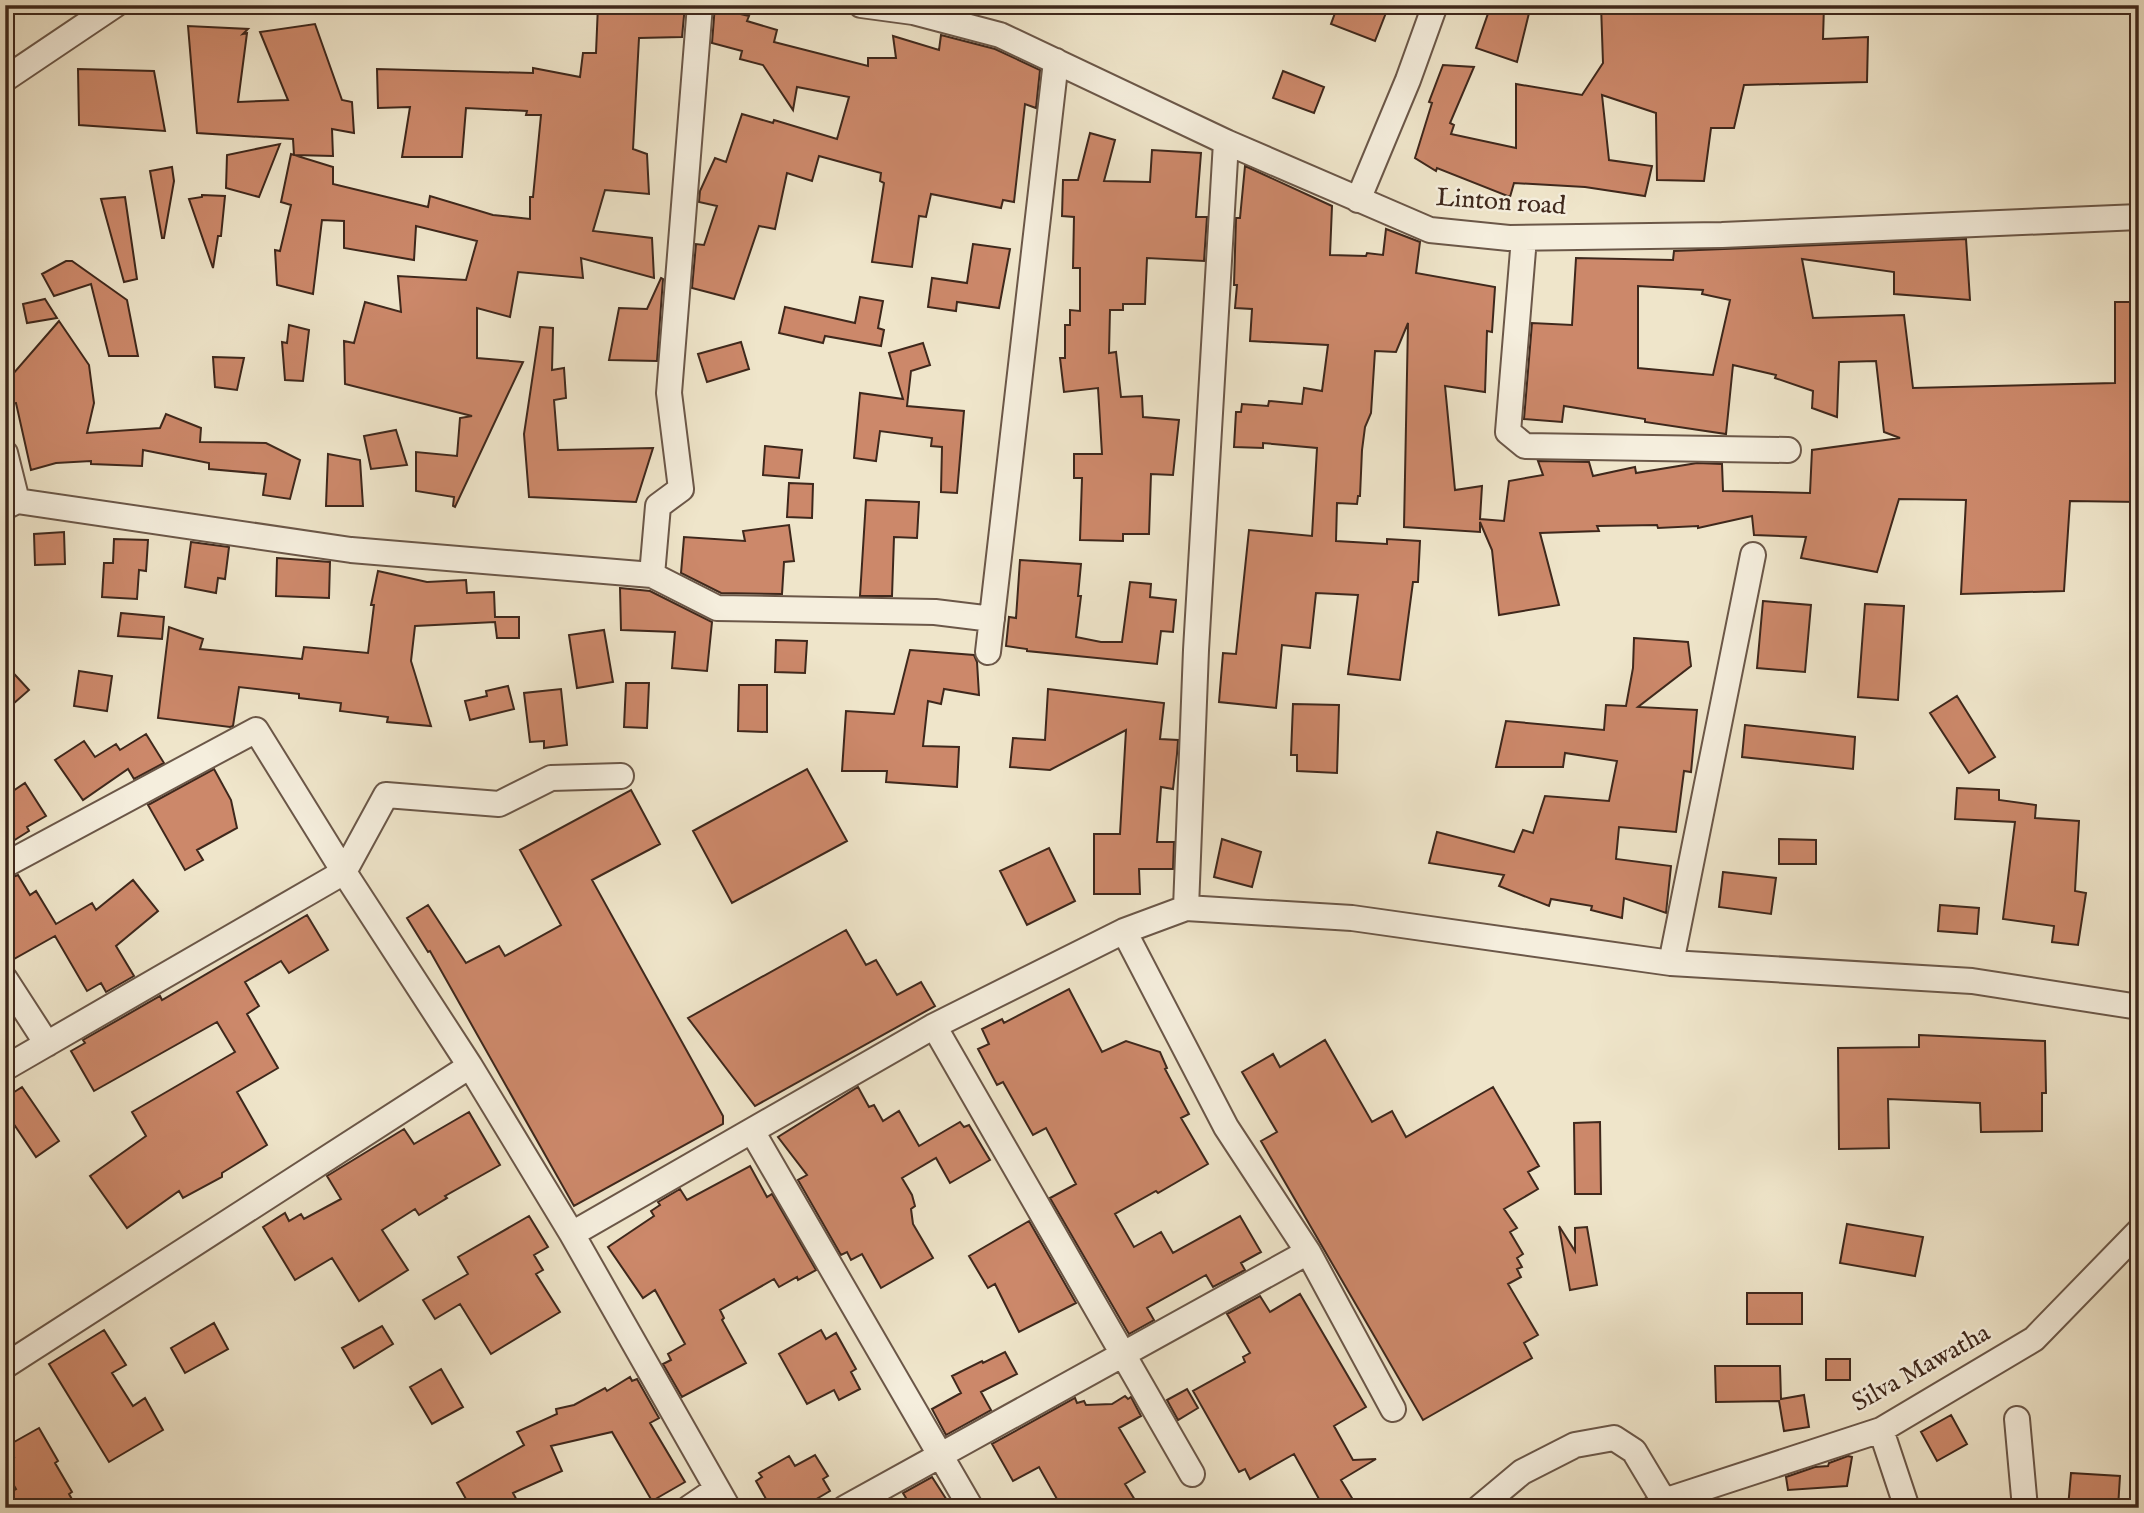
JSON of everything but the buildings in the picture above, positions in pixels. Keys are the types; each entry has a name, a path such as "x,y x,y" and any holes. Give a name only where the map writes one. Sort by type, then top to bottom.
{"street":[{"path":"5,79 115,5"},
{"path":"652,575 658,506 681,489 669,393 700,5"},
{"name":"Linton road","path":"861,5 913,12 1000,35 1226,142 1430,230 1524,238 1722,235 2139,217"},
{"path":"1358,200 1408,80 1435,5"},
{"path":"988,652 1056,61"},
{"path":"1186,908 1196,650 1226,142"},
{"path":"1524,238 1508,432 1525,446 1788,450"},
{"path":"5,453 11,504 351,551 652,575 717,608 935,612 992,619"},
{"path":"1671,963 1753,555"},
{"path":"5,865 257,730 344,872 470,1066 572,1234 722,1499 689,1508"},
{"path":"5,1068 344,872 386,795 499,804 551,778 621,776"},
{"path":"572,1234 934,1026 1124,930 1186,908 1352,918 1671,963 1972,982 2139,1007"},
{"path":"1124,930 1226,1126 1308,1252 1392,1409"},
{"path":"5,979 47,1044"},
{"path":"934,1026 1192,1474"},
{"path":"11,1357 470,1066"},
{"path":"751,1131 971,1508"},
{"name":"Silva Mawatha","path":"1659,1504 1881,1430 2034,1339 2139,1231"},
{"path":"845,1508 1308,1252"},
{"path":"2017,1419 2025,1508"},
{"path":"1881,1430 1908,1508"},
{"path":"1479,1508 1522,1472 1575,1445 1614,1438 1634,1451 1659,1504"}]}
